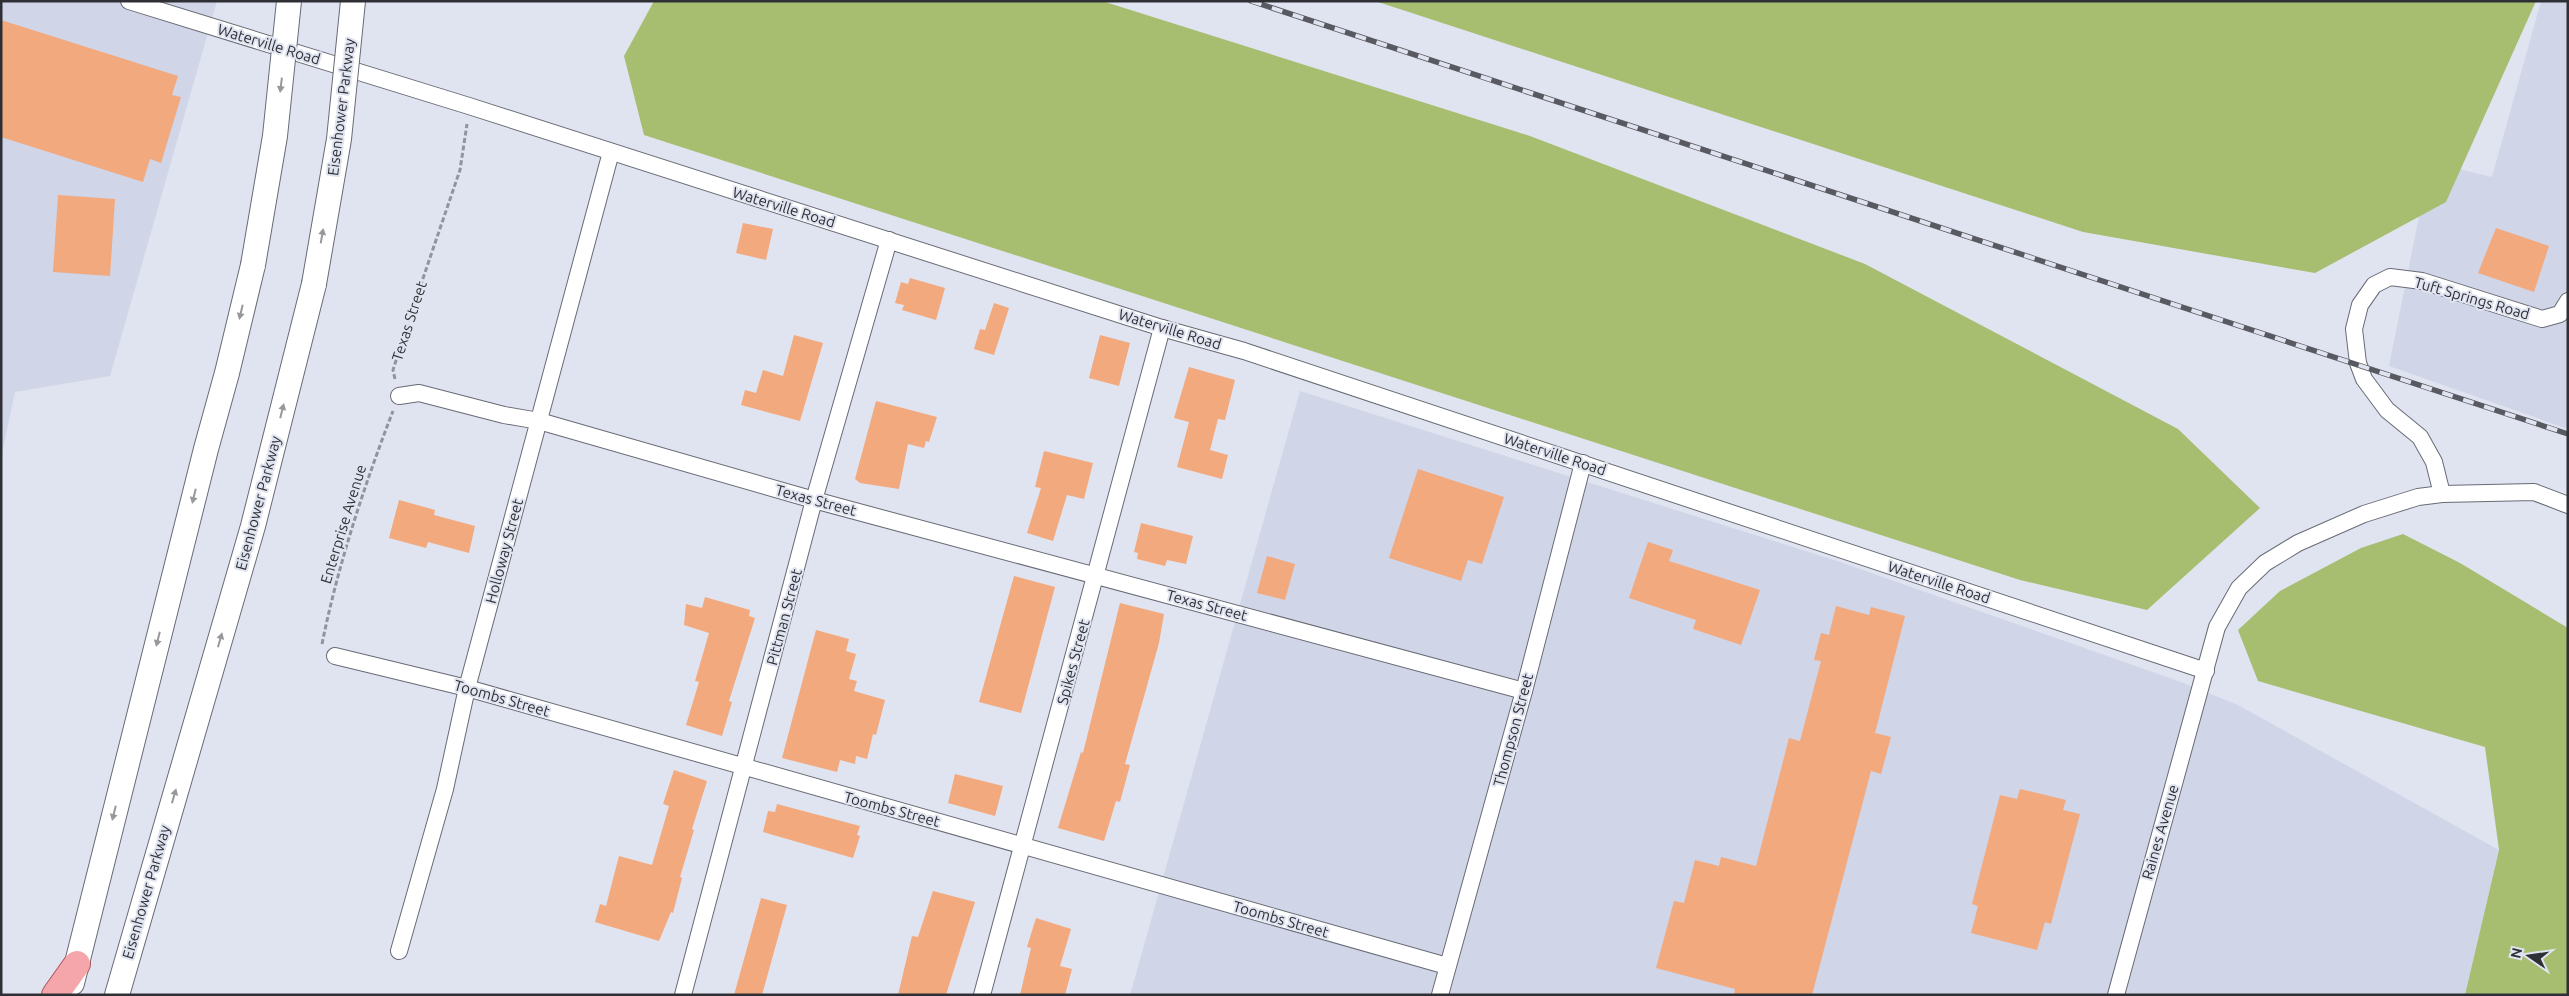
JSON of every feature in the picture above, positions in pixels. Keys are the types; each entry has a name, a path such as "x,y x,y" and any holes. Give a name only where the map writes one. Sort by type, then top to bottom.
{"main road":[{"path":"55,995 76,964"}],"street":[{"name":"Waterville Road","path":"129,1 469,106 1162,328 1244,351 2206,671"},
{"path":"69,995 206,449 227,373 252,265 275,136 289,1"},
{"name":"Eisenhower Parkway","path":"117,995 253,526 314,284 339,139 352,1"},
{"name":"Holloway Street","path":"399,951 445,789 467,688 611,152"},
{"name":"Pittman Street","path":"684,995 814,500 889,240"},
{"name":"Tuft Springs Road","path":"2442,494 2434,462 2420,437 2387,410 2364,378 2358,363 2354,329 2360,306 2374,284 2390,277 2422,281 2542,319 2560,314 2568,302"},
{"name":"Spikes Street","path":"982,995 1162,328"},
{"name":"Texas Street","path":"399,396 419,393 504,415 539,421 814,500 1524,691"},
{"name":"Thompson Street","path":"1440,995 1524,691 1583,463"},
{"path":"2206,671 2217,627 2239,588 2265,563 2298,543 2364,514 2418,497 2442,494 2534,492 2568,504"},
{"name":"Toombs Street","path":"335,656 467,688 1447,966"},
{"name":"Raines Avenue","path":"2116,995 2206,671"}],"path":[{"name":"Texas Street","path":"399,396 393,370 460,170 469,106"},
{"name":"Enterprise Avenue","path":"335,656 322,645 331,601 378,449 399,396"}],"shaded area":[{"path":"1,1 217,1 110,376 15,392 1,457"},
{"path":"2541,1 2568,1 2568,429 2389,366 2430,162 2492,177"},
{"path":"1300,391 1840,562 2181,682 2238,705 2499,850 2465,995 1130,995"}],"green space":[{"path":"654,1 1102,1 1530,136 1865,264 2178,429 2260,508 2147,610 2020,580 644,135 624,56"},
{"path":"1375,1 2536,1 2446,202 2315,273 2083,232"},
{"path":"2403,534 2460,563 2568,628 2568,995 2465,995 2499,850 2485,747 2258,681 2238,630 2280,591 2361,548"}],"building":[{"path":"1,20 178,76 172,95 181,97 161,163 150,159 143,182 1,137"},
{"path":"58,195 115,199 110,276 53,272"},
{"path":"743,223 773,229 766,260 736,253"},
{"path":"2496,228 2549,246 2534,292 2478,273"},
{"path":"910,278 945,288 936,320 902,310 904,305 895,303 901,282 908,284"},
{"path":"994,303 1009,308 994,355 974,349 980,329 985,330"},
{"path":"794,335 823,343 800,421 741,405 745,390 756,393 763,370 783,376"},
{"path":"1100,335 1130,343 1119,386 1089,378"},
{"path":"1189,367 1235,380 1225,420 1218,419 1210,450 1228,455 1222,479 1177,467 1189,422 1174,418"},
{"path":"876,401 937,417 929,442 926,441 924,448 908,444 899,489 860,483 855,479"},
{"path":"1044,451 1093,463 1084,499 1067,495 1053,541 1027,533 1041,488 1035,487"},
{"path":"1418,469 1504,497 1482,564 1468,560 1461,581 1389,558"},
{"path":"399,500 435,510 434,515 475,526 469,553 428,542 426,548 389,538"},
{"path":"1141,523 1193,536 1186,564 1167,560 1165,566 1137,559 1138,553 1134,552"},
{"path":"1648,542 1673,550 1669,561 1760,590 1741,645 1693,629 1696,620 1629,598"},
{"path":"1267,556 1295,564 1285,600 1257,593"},
{"path":"1014,576 1055,587 1021,713 979,702"},
{"path":"705,597 750,610 749,616 755,618 729,701 732,702 722,736 686,725 699,682 695,681 709,633 684,625 686,604 702,608"},
{"path":"1120,603 1164,614 1159,643 1125,764 1130,765 1120,802 1116,801 1104,841 1058,828 1081,752 1083,753"},
{"path":"1836,606 1869,615 1871,607 1905,616 1875,733 1891,737 1881,774 1871,771 1812,995 1734,995 1735,989 1656,968 1674,901 1684,903 1695,860 1719,866 1721,857 1756,866 1789,738 1800,741 1821,661 1814,660 1821,633 1829,635"},
{"path":"816,630 849,639 846,651 856,654 849,679 857,681 854,691 885,700 876,735 873,734 867,759 856,756 855,764 840,760 837,772 782,758"},
{"path":"674,770 707,781 692,829 694,830 680,877 682,878 673,913 671,912 659,941 595,922 600,904 606,906 619,856 652,865 669,806 663,804"},
{"path":"955,774 1003,786 995,816 948,803"},
{"path":"2020,789 2066,800 2063,810 2080,814 2051,924 2045,922 2037,950 1971,933 1978,906 1972,904 2000,795 2017,799"},
{"path":"777,804 860,826 857,835 860,836 853,858 763,832 768,811 775,812"},
{"path":"933,891 975,902 946,995 898,995 912,936 918,937"},
{"path":"761,898 787,905 762,995 734,995"},
{"path":"1036,918 1071,929 1060,966 1072,969 1065,995 1020,995 1031,948 1027,947"}],"railway":[{"path":"1251,1 2568,434"}]}
